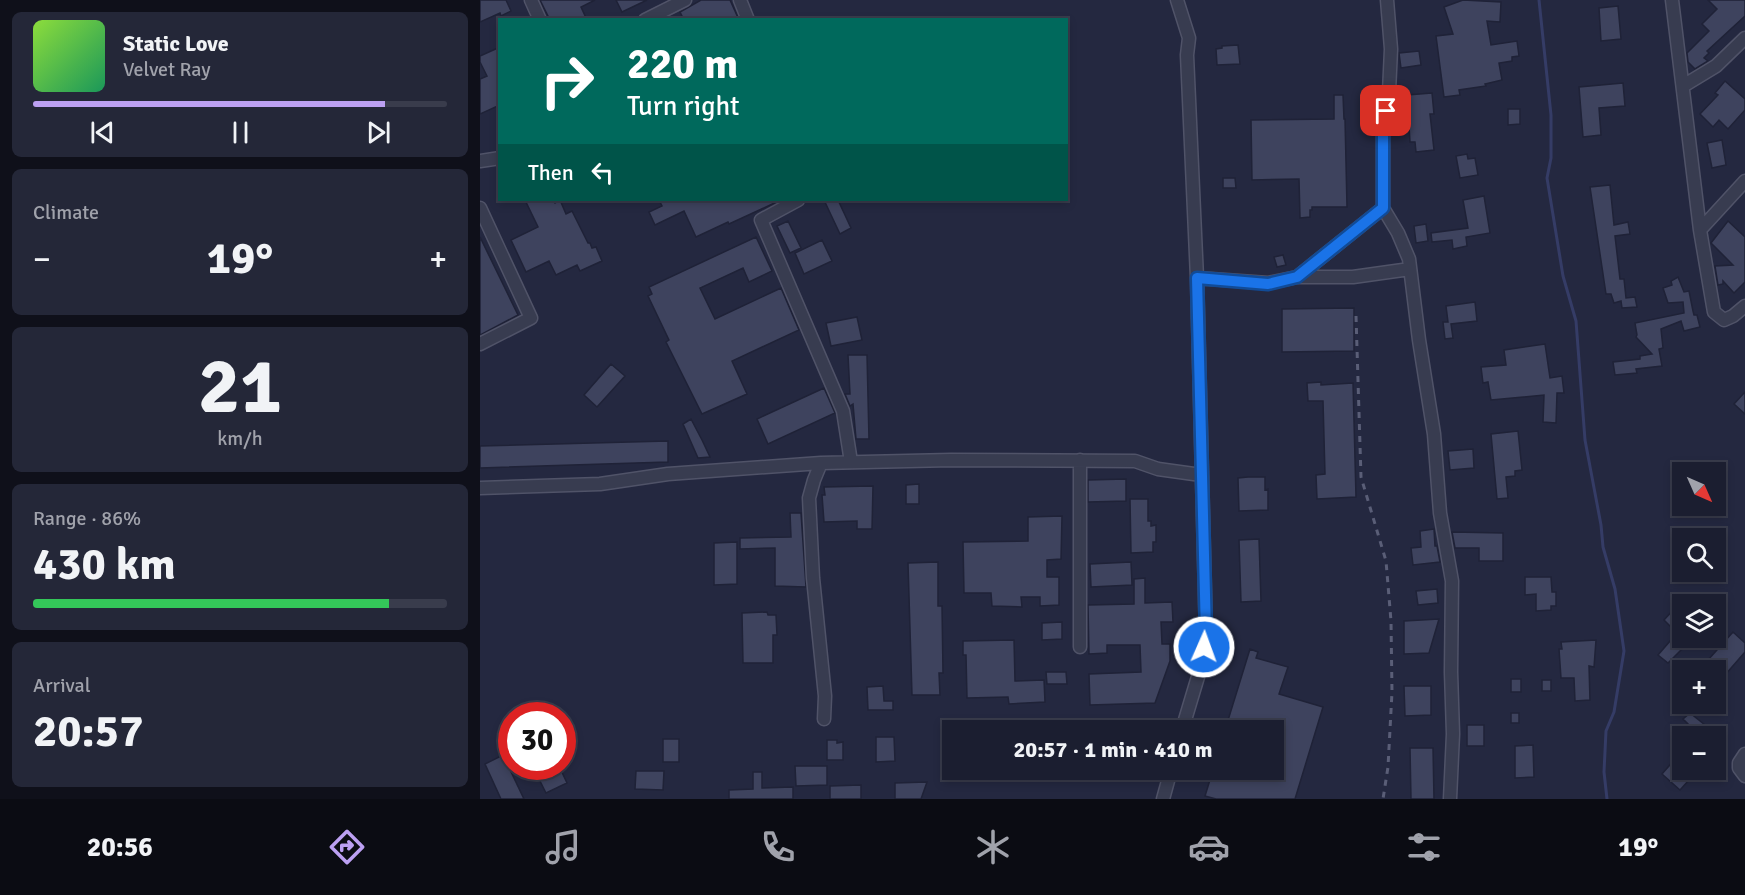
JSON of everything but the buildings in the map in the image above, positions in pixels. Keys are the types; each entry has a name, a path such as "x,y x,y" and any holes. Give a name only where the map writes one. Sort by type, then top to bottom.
{"street":[{"path":"531,0 539,18"},
{"path":"649,18 685,0"},
{"path":"740,0 747,18"},
{"path":"1177,0 1189,38 1187,55 1197,278 1206,634 1203,660 1185,720"},
{"path":"1387,0 1391,49 1389,92 1383,130 1383,208 1398,233 1409,259 1434,434 1440,513 1452,581 1453,734 1450,799"},
{"path":"1672,0 1700,230 1714,312 1724,320 1745,306"},
{"path":"1683,86 1716,66 1745,38"},
{"path":"480,160 498,158"},
{"path":"1700,230 1745,181"},
{"path":"796,201 761,220 843,411 851,462"},
{"path":"480,208 531,318 480,344"},
{"path":"1297,277 1383,208"},
{"path":"1197,278 1268,284 1297,277 1353,277 1410,269"},
{"path":"480,488 600,484 668,474 822,463 911,460 1135,461 1158,470 1201,476"},
{"path":"1080,460 1080,647"},
{"path":"822,463 813,480 809,498 813,578 825,696 824,719"},
{"path":"1745,754 1739,763 1739,768 1745,776"},
{"path":"1162,799 1168,780"}],"waterway":[{"path":"1539,0 1551,115 1551,158 1547,178 1563,276 1576,321 1585,440 1603,547 1615,589 1624,651 1614,712 1606,731 1604,772 1607,799"}],"railway":[{"path":"1356,316 1361,477 1386,561 1391,621 1392,692 1388,767 1383,799"}],"route":[{"path":"1204,647 1206,634 1197,278 1268,284 1297,277 1383,208 1383,130 1386,111"}]}
